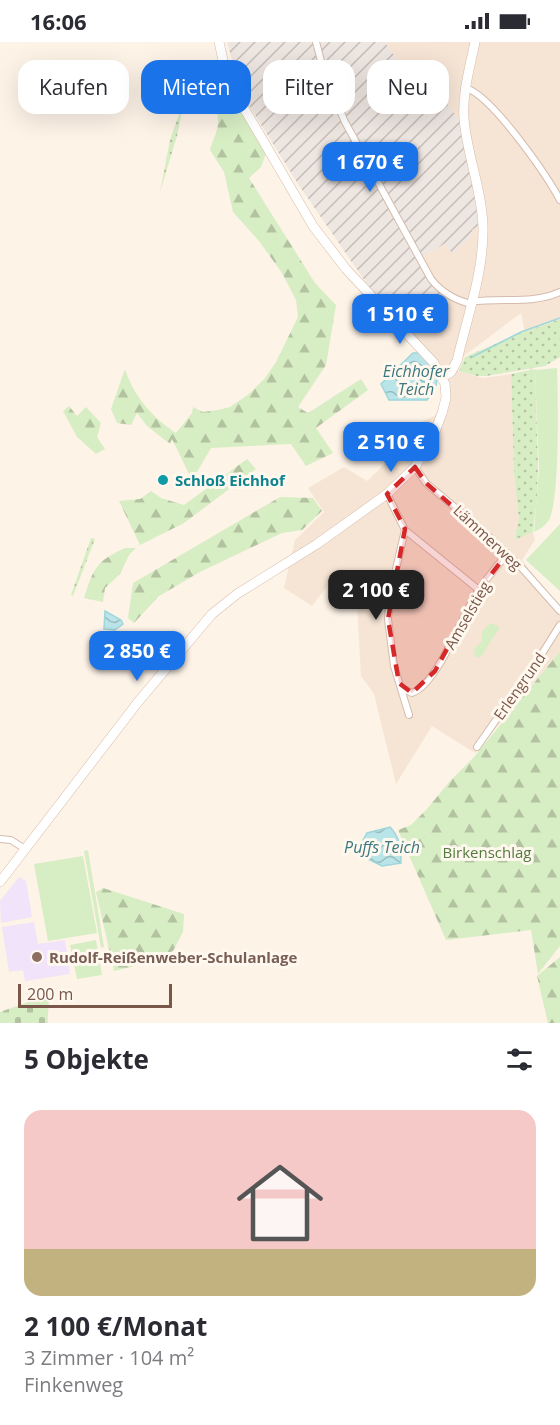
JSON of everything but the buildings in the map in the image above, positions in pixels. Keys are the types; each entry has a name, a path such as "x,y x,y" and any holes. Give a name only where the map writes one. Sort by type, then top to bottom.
{"main road":[{"path":"0,882 138,702 212,614 251,585 315,546 387,494 415,466 432,437 442,413 446,393 442,377 434,363 339,261 313,225 234,91 224,65 219,42"},
{"path":"442,377 451,372 457,361 480,265 483,227 464,121 466,87 475,42"}],"street":[{"path":"316,42 326,76 345,122 431,279 443,292 471,303 490,299 536,300 560,292"},
{"path":"466,87 477,93 514,133 537,163 560,200"},
{"name":"Lämmerweg","path":"415,466 426,483 466,515 560,610"},
{"path":"387,494 405,530 479,591"},
{"path":"405,530 388,607 391,651 409,715"},
{"name":"Amselstieg","path":"401,688 412,693 424,685 440,663 479,591 507,554"},
{"name":"Erlengrund","path":"477,747 560,625"},
{"path":"0,839 11,840 25,849"}],"highlighted area":[{"path":"415,467 426,483 507,554 479,590 435,671 412,693 399,683 388,619 405,529 387,494"}],"shaded area":[{"path":"227,42 385,42 397,60 367,60 367,114 449,114 449,107 459,120 475,187 478,228 473,229 470,237 453,254 444,244 418,259 431,285 444,296 428,306 406,327 376,297 298,184 251,108 251,60 232,60"},
{"path":"385,42 560,42 560,318 525,333 521,313 464,356 458,371 483,378 511,374 514,472 519,519 514,539 533,532 535,540 522,560 560,612 560,651 475,753 432,726 396,784 374,694 361,676 356,587 332,580 312,606 284,588 295,540 324,512 308,488 344,467 367,481 387,462 380,447 411,427 440,413 443,396 440,365 406,327 428,306 444,296 431,285 418,259 444,244 453,253 470,237 473,229 478,228 441,114 449,114 449,60 397,60"},
{"path":"19,877 26,881 32,917 1,923 0,901"},
{"name":"Rudolf-Reißenweber-Schulanlage","path":"34,922 38,944 65,940 70,974 25,981 23,970 9,972 2,927"}],"green space":[{"path":"179,114 182,114 160,192 170,140"},
{"path":"244,114 266,153 261,167 249,178 315,283 336,305 326,365 298,407 308,413 361,379 368,390 316,428 333,453 306,466 291,444 211,448 197,472 189,474 172,439 170,444 147,426 137,413 131,425 117,423 111,409 125,369 133,389 145,406 176,433 192,413 193,407 203,412 230,407 249,394 265,378 276,362 298,317 296,300 282,273 259,241 233,212 224,172 210,150 218,126 218,115"},
{"path":"560,319 560,357 545,366 486,376 459,371 465,357 525,331"},
{"path":"557,368 558,448 553,509 549,520 534,532 539,469 535,370"},
{"path":"535,369 538,466 533,532 514,540 519,519 514,473 511,374"},
{"path":"69,406 77,416 86,407 101,423 97,437 105,449 96,454 77,437 63,411"},
{"path":"247,459 256,469 184,523 140,545 119,501 140,499 151,491 161,498 184,505"},
{"path":"280,497 313,498 322,511 302,530 282,533 200,572 159,596 134,623 128,618 133,583"},
{"path":"560,524 560,591 526,560"},
{"path":"91,538 95,539 73,596 71,595"},
{"path":"125,548 136,548 129,555 120,574 105,588 103,602 84,598 97,567 108,557"},
{"path":"490,623 500,627 481,657 475,657 474,649 482,641 482,632"},
{"name":"Birkenschlag","path":"560,651 560,946 538,974 531,930 446,940 398,830 411,825 427,809 474,757"},
{"path":"88,850 104,947 101,948 84,851"},
{"path":"83,856 97,933 48,941 34,864"},
{"path":"103,888 184,914 183,932 173,951 114,971 96,892"},
{"path":"96,940 102,975 77,979 70,945"},
{"path":"560,957 560,1023 548,1023 537,976"},
{"path":"48,995 48,1023 0,1023 0,1012"}],"water":[{"name":"Eichhofer Teich","path":"413,353 422,353 432,365 436,376 436,387 427,400 389,400 381,384"},
{"path":"105,611 121,620 123,624 115,630 104,629"},
{"name":"Puffs Teich","path":"390,827 399,844 401,863 382,866 360,855 367,833"}],"waterway":[{"path":"472,357 521,332 560,318"}],"place":[{"name":"Schloß Eichhof","path":"163,480"},
{"name":"Rudolf-Reißenweber-Schulanlage","path":"37,957"}]}
